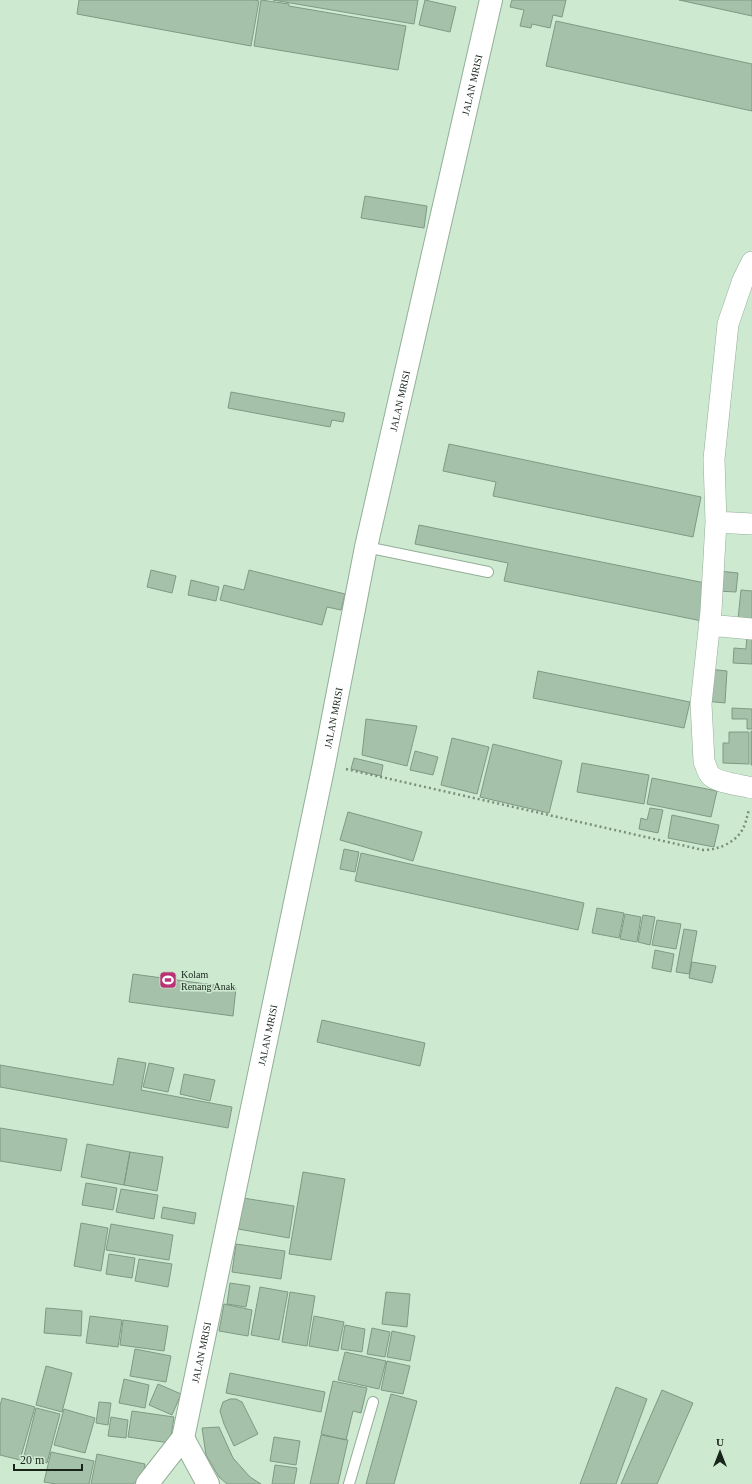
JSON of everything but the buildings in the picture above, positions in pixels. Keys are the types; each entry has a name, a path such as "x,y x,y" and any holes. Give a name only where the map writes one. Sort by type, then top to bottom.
{"street":[{"name":"JALAN MRISI","path":"183,1438 324,764 366,547 491,0"},
{"path":"751,796 711,776 707,769 704,761 701,704 709,625 716,522 714,459 728,324 742,280 752,262"},
{"path":"716,522 752,524"},
{"path":"709,625 752,629"},
{"path":"147,1484 183,1438 208,1484"}],"lane":[{"path":"366,547 488,572"},
{"path":"349,1484 373,1402"}],"path":[{"path":"324,764 703,850 719,848 740,835 746,823 751,796"}],"place":[{"name":"Kolam Renang Anak","path":"168,980"}]}
